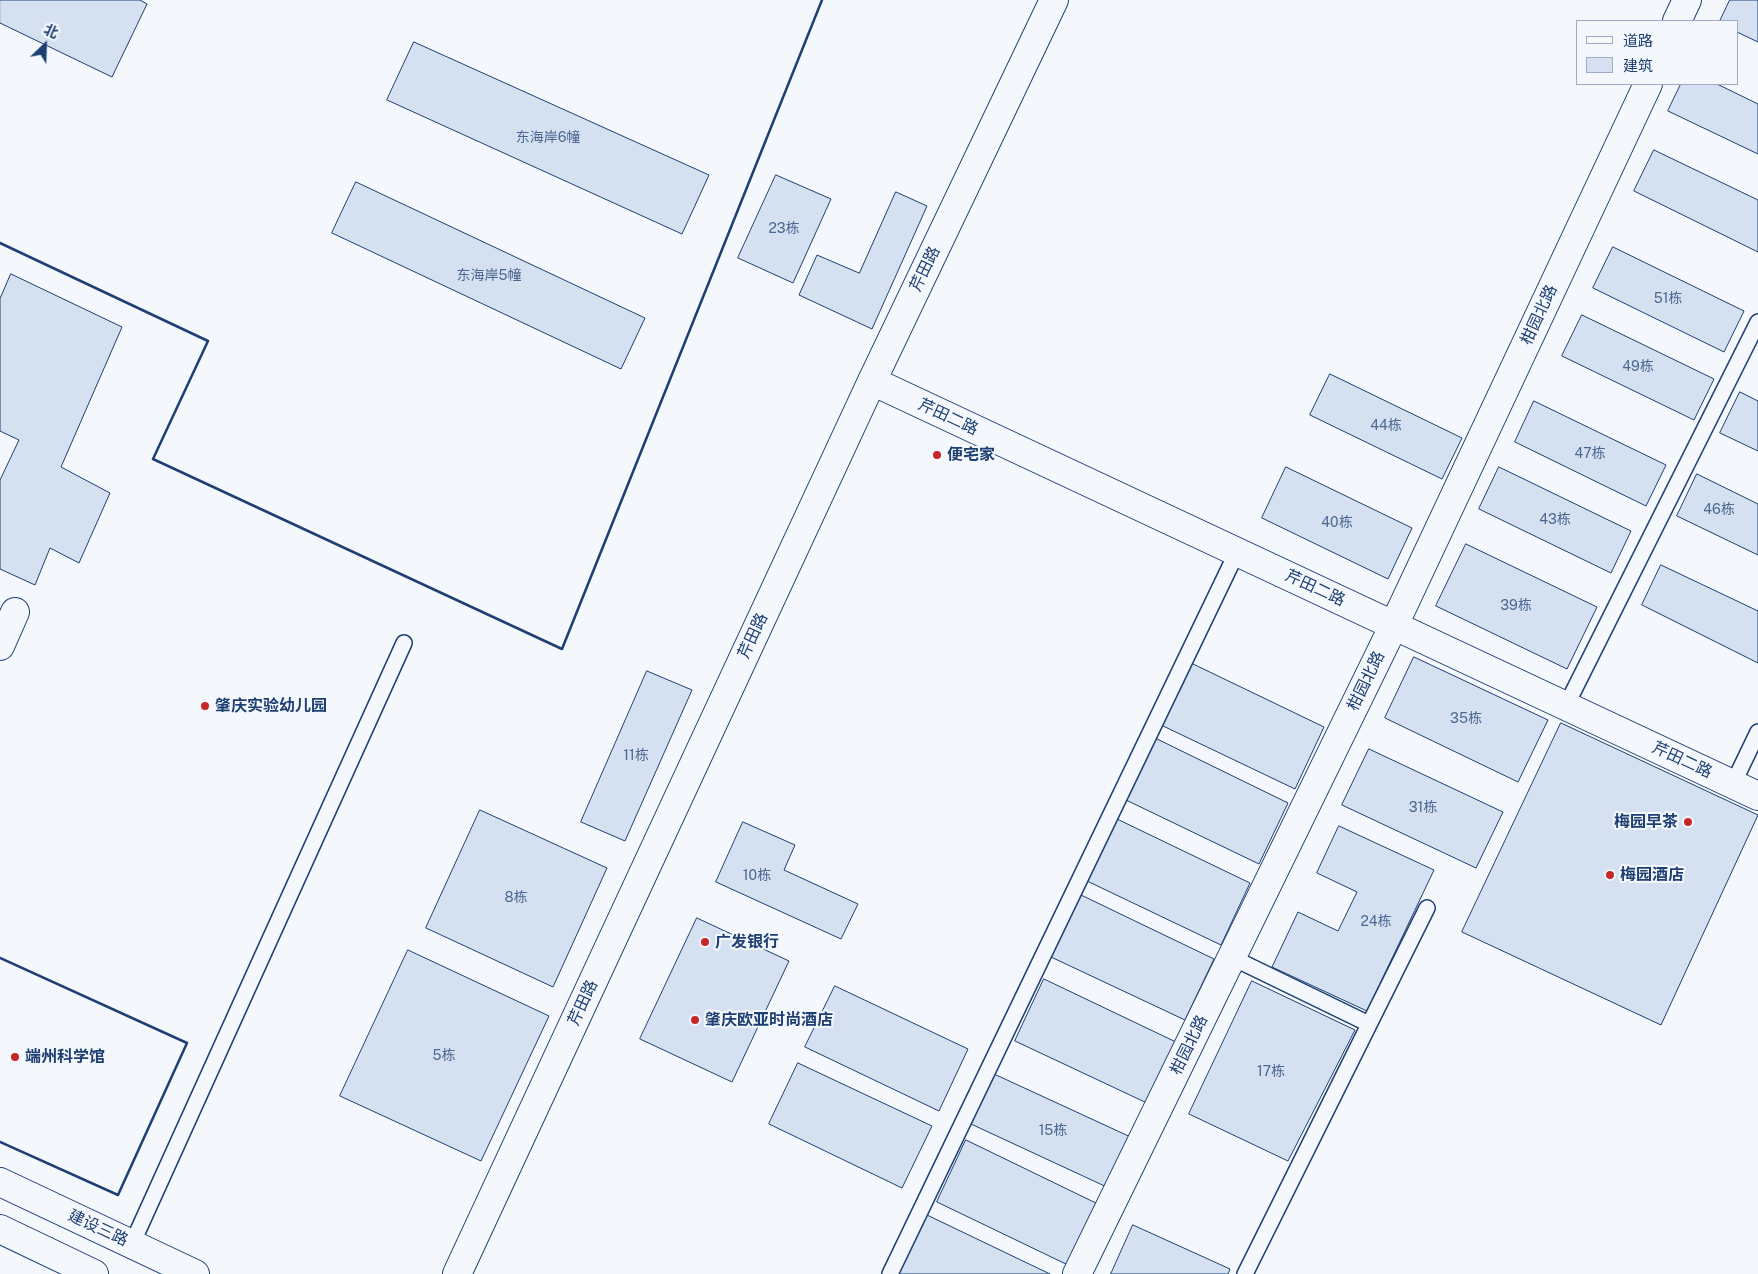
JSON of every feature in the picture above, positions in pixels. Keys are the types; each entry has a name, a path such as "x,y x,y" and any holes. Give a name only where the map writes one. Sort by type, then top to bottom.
{"street":[{"name":"芹田路","path":"457,1274 872,381 1054,0"},
{"path":"1677,20 1687,0"},
{"name":"柑园北路","path":"1076,1274 1394,625 1648,85"},
{"name":"芹田二路","path":"872,381 1758,796"},
{"path":"0,646 16,612"},
{"name":"建设三路","path":"0,1182 195,1274"},
{"path":"0,1230 94,1274"}],"lane":[{"path":"1566,706 1758,322"},
{"path":"890,1274 1237,552"},
{"path":"132,1244 404,644"},
{"path":"1733,784 1758,732"},
{"path":"1246,1274 1427,908"},
{"path":"1232,957 1369,1024"}],"building":[{"path":"0,0 140,0 147,4 112,77 0,23"},
{"path":"1730,0 1758,0 1758,42 1738,32 1738,20 1720,20"},
{"path":"414,42 709,175 682,234 387,100"},
{"path":"1681,85 1719,85 1758,104 1758,154 1668,111"},
{"path":"1654,150 1758,200 1758,252 1634,191"},
{"path":"776,175 831,199 793,283 738,258"},
{"path":"356,182 645,318 621,369 332,233"},
{"path":"896,192 927,206 872,329 799,295 817,255 859,273"},
{"path":"1613,247 1744,311 1724,352 1593,288"},
{"path":"11,274 122,327 61,467 110,493 79,563 50,548 35,585 0,569 0,480 19,440 0,431 0,299"},
{"path":"1582,315 1714,379 1694,420 1562,356"},
{"path":"1330,374 1462,438 1442,479 1310,415"},
{"path":"1740,392 1758,401 1758,451 1720,433"},
{"path":"1534,401 1666,465 1646,506 1515,442"},
{"path":"1286,467 1412,528 1388,579 1262,518"},
{"path":"1499,467 1631,531 1611,573 1479,509"},
{"path":"1697,474 1758,504 1758,555 1677,516"},
{"path":"1466,544 1597,607 1567,669 1436,606"},
{"path":"1661,565 1758,611 1758,663 1642,605"},
{"path":"1414,657 1548,720 1518,782 1385,718"},
{"path":"1191,663 1324,727 1295,789 1161,725"},
{"path":"647,671 692,690 625,841 581,822"},
{"name":"梅园酒店","path":"1561,723 1758,815 1661,1025 1462,932"},
{"path":"1155,738 1288,803 1259,864 1126,800"},
{"path":"1369,749 1503,812 1476,868 1342,805"},
{"path":"480,810 607,868 553,987 426,928"},
{"path":"1117,819 1250,883 1221,945 1087,881"},
{"path":"743,822 795,845 784,870 858,904 841,939 716,882"},
{"path":"1339,826 1434,870 1367,1011 1272,967 1298,912 1338,931 1357,892 1317,873"},
{"path":"1081,895 1214,959 1185,1020 1051,957"},
{"path":"697,918 789,961 732,1082 640,1039"},
{"path":"408,950 549,1016 481,1161 340,1096"},
{"path":"1044,979 1178,1043 1149,1104 1015,1041"},
{"path":"1252,981 1355,1030 1288,1161 1189,1114"},
{"path":"835,986 968,1049 939,1111 805,1047"},
{"path":"798,1063 932,1126 902,1188 769,1124"},
{"path":"994,1074 1135,1139 1111,1189 971,1124"},
{"path":"966,1140 1100,1205 1070,1266 937,1202"},
{"path":"927,1215 1050,1274 899,1274"},
{"path":"1133,1225 1230,1269 1228,1274 1111,1274"}],"wall":[{"path":"0,243 208,341 153,459 562,649 822,0"},
{"path":"0,958 187,1043 118,1195 0,1142"}],"place":[{"name":"便宅家","path":"937,455"},
{"name":"肇庆实验幼儿园","path":"205,706"},
{"name":"梅园早茶","path":"1688,822"},
{"name":"梅园酒店","path":"1610,875"},
{"name":"广发银行","path":"705,942"},
{"name":"肇庆欧亚时尚酒店","path":"695,1020"},
{"name":"端州科学馆","path":"15,1057"}]}
